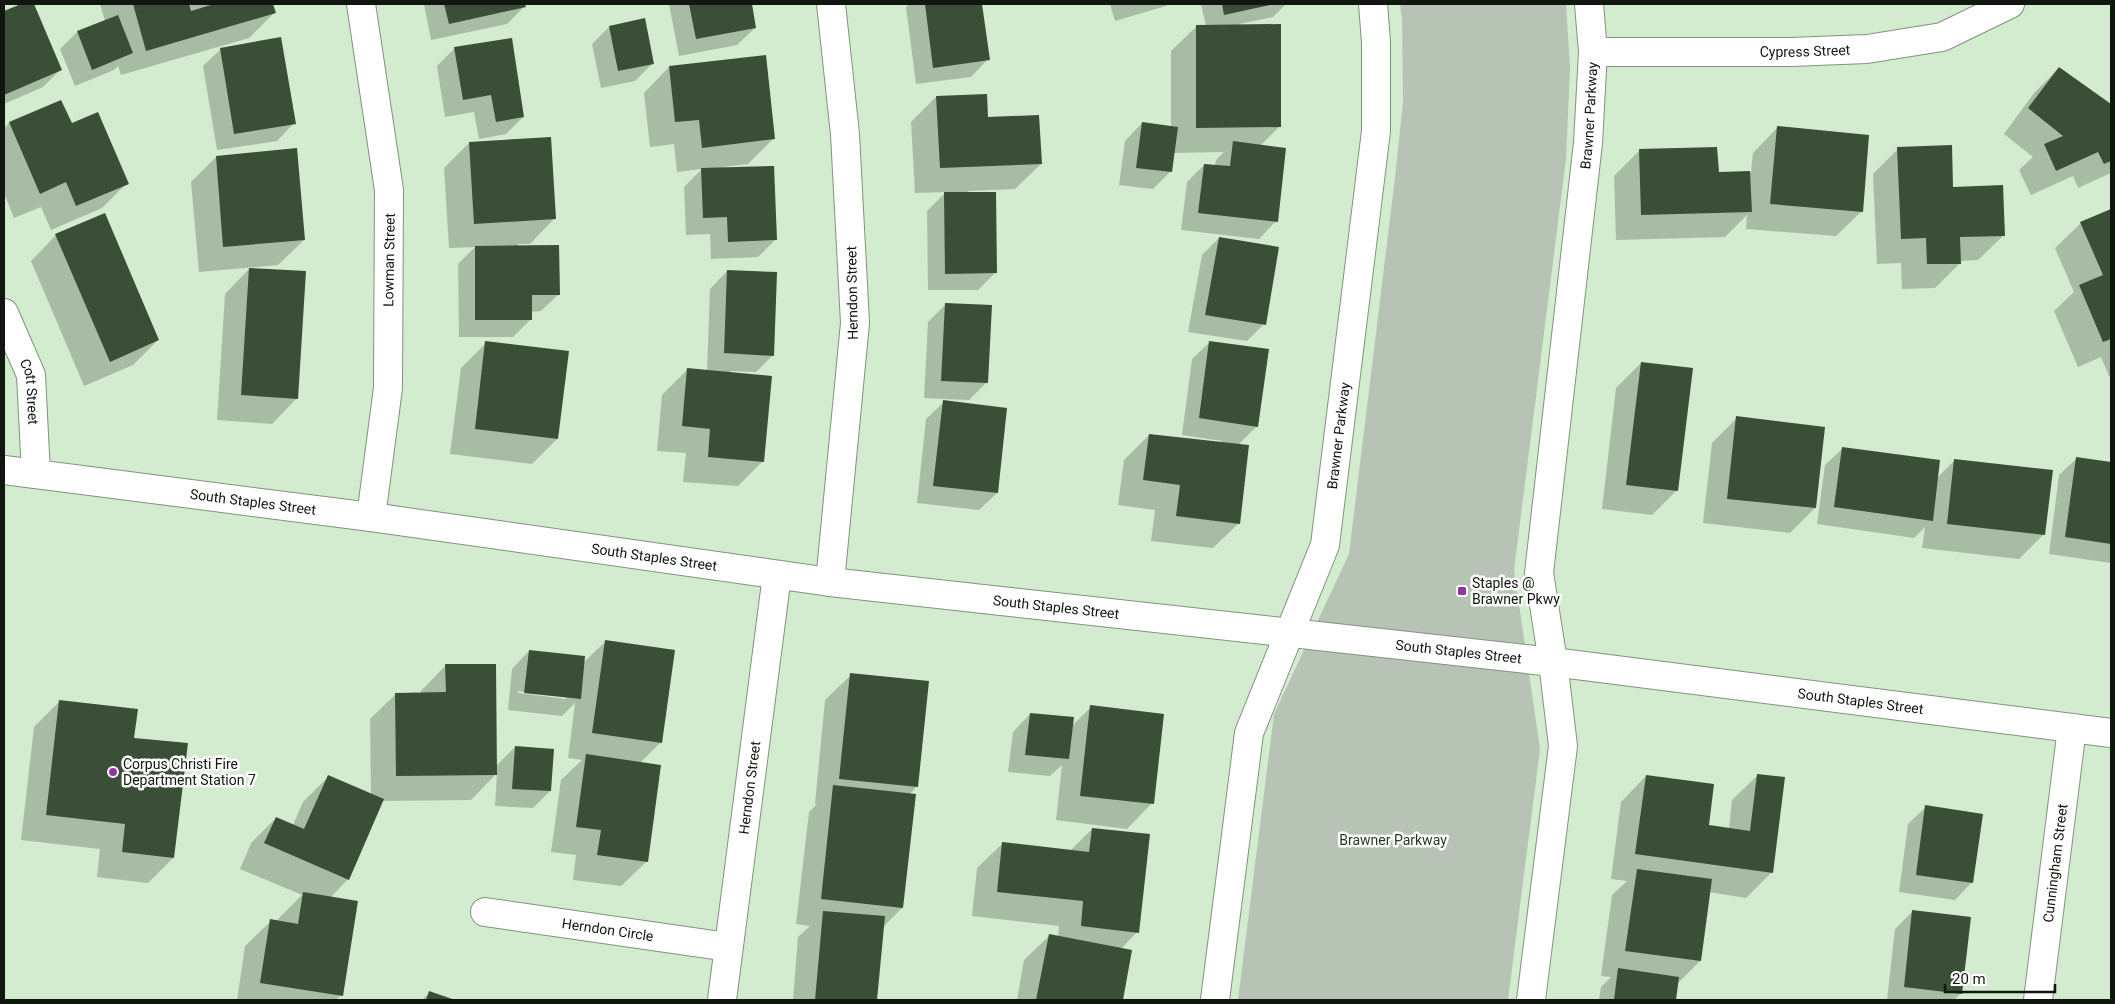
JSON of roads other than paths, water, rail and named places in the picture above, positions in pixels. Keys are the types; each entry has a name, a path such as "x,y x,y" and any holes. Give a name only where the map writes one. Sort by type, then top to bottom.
{"street":[{"name":"Lowman Street","path":"361,4 390,190 388,388 372,517"},
{"name":"Herndon Street","path":"830,582 855,323 845,134 831,4"},
{"name":"Brawner Parkway","path":"1215,1000 1249,733 1325,545 1376,132 1376,42 1373,4"},
{"name":"Brawner Parkway","path":"1531,1000 1563,746 1553,662 1538,573 1588,143 1593,52 1589,4"},
{"name":"Cypress Street","path":"1593,52 1791,52 1867,49 1942,37 2010,4"},
{"name":"Cott Street","path":"4,313 31,374 36,474"},
{"name":"South Staples Street","path":"4,470 372,517 830,582 1553,662 2111,733"},
{"name":"Herndon Street","path":"722,1000 777,575"},
{"name":"Cunningham Street","path":"2038,1000 2072,728"},
{"name":"Herndon Circle","path":"485,912 728,948"}],"place":[{"name":"Staples @ Brawner Pkwy","path":"1462,591"},
{"name":"Corpus Christi Fire Department Station 7","path":"113,772"}]}
